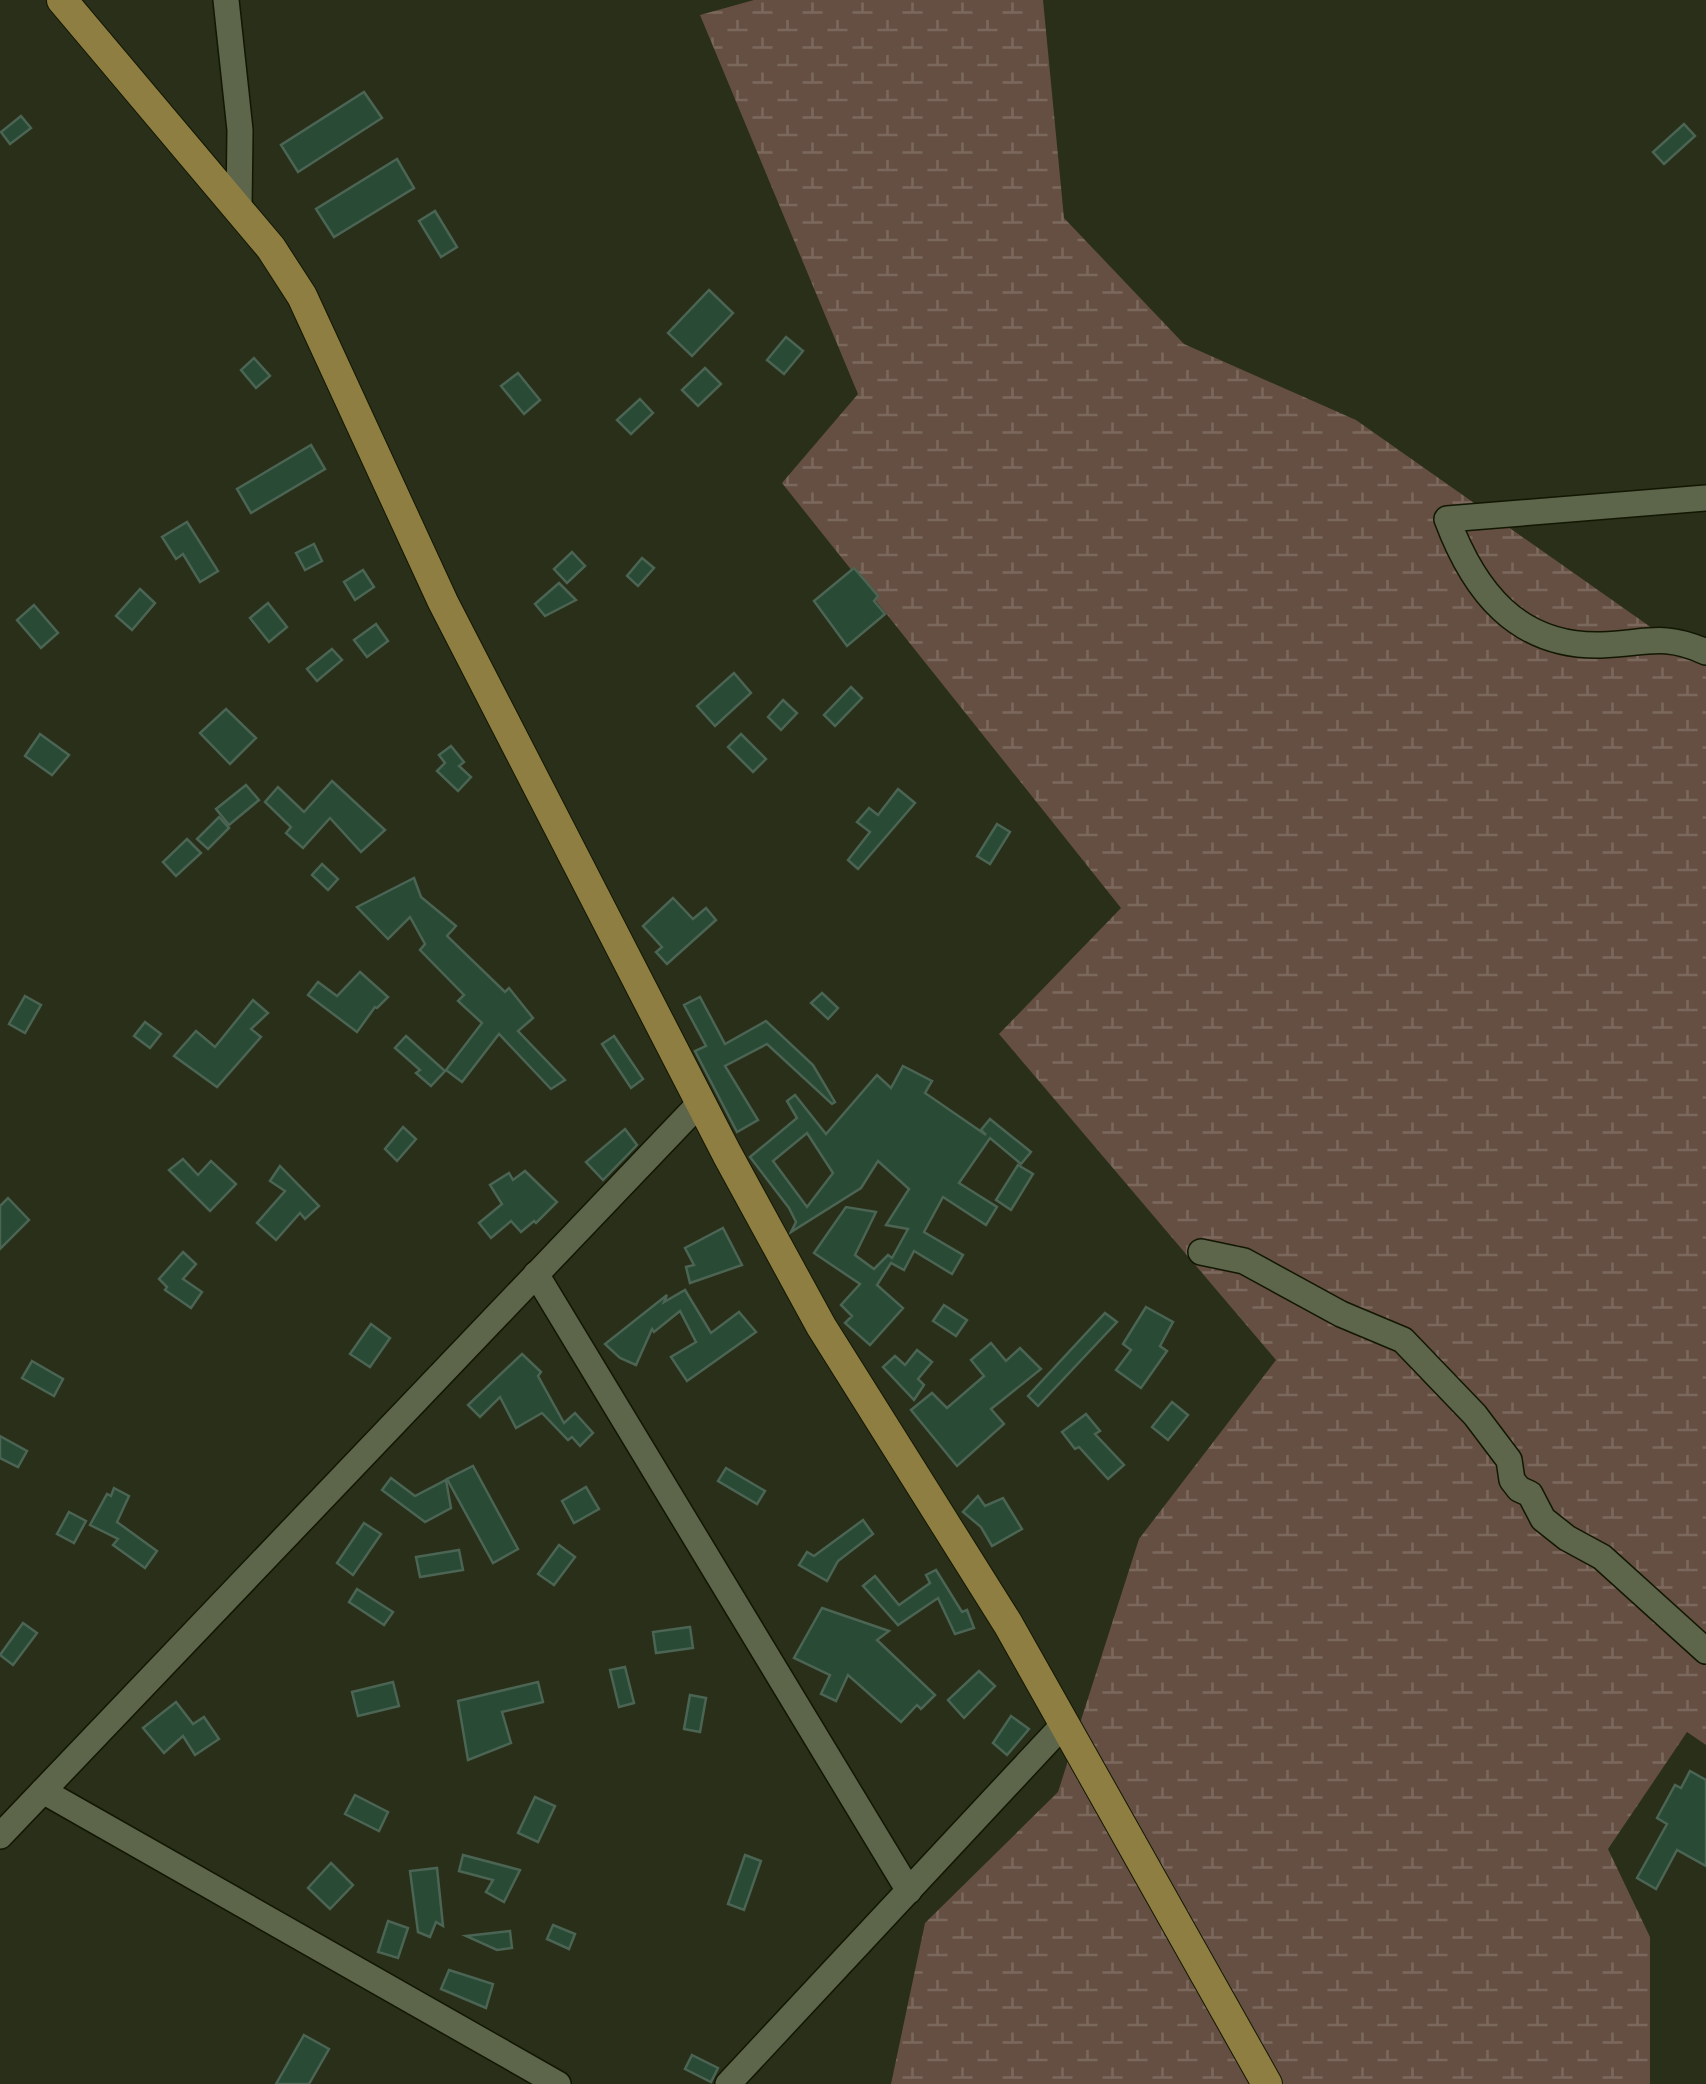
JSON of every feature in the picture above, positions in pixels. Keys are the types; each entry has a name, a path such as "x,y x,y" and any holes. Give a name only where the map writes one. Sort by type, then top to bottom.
{"main road":[{"path":"62,0 271,248 302,296 451,618 700,1103 822,1326 1008,1624 1267,2084"}],"street":[{"path":"226,0 240,130 239,209"},
{"path":"1706,498 1447,519 1462,559 1494,605 1525,626 1571,644 1605,645 1650,638 1684,642 1706,652"},
{"path":"0,1836 700,1103"},
{"path":"1202,1252 1244,1261 1341,1314 1403,1340 1475,1415 1509,1460 1512,1480 1530,1494 1543,1518 1602,1558 1706,1651"},
{"path":"536,1274 909,1891"},
{"path":"728,2084 1064,1724"},
{"path":"43,1790 558,2084"}],"green space":[{"path":"754,0 1043,0 1064,218 1184,344 1356,420 1706,666 1706,1745 1687,1732 1608,1849 1650,1937 1650,2084 891,2084 925,1923 1058,1792 1139,1539 1276,1360 999,1034 1121,908 782,483 858,394 700,15"}],"building":[{"path":"364,92 382,118 298,172 281,145"},
{"path":"21,116 31,128 10,144 1,132"},
{"path":"1684,124 1695,136 1664,164 1653,152"},
{"path":"397,159 414,188 334,237 316,209"},
{"path":"435,211 457,247 441,257 419,221"},
{"path":"709,290 733,313 692,356 668,333"},
{"path":"786,337 803,351 784,374 767,360"},
{"path":"254,358 270,376 256,388 241,370"},
{"path":"705,368 721,384 698,406 682,390"},
{"path":"518,373 540,400 524,414 501,386"},
{"path":"640,399 653,413 631,434 617,420"},
{"path":"311,445 325,469 251,513 237,489"},
{"path":"187,522 218,571 200,582 183,554 176,559 162,537"},
{"path":"314,544 322,561 305,570 296,553"},
{"path":"572,552 585,566 567,583 554,569"},
{"path":"642,558 654,568 638,586 627,576"},
{"path":"854,568 878,596 874,601 885,614 847,646 814,601"},
{"path":"363,570 374,587 355,600 344,582"},
{"path":"559,583 576,600 545,616 535,604"},
{"path":"140,589 155,603 132,630 116,616"},
{"path":"268,603 287,627 269,642 250,618"},
{"path":"34,605 58,633 41,648 17,620"},
{"path":"376,624 388,641 367,657 354,640"},
{"path":"332,649 342,660 317,681 307,669"},
{"path":"734,673 751,693 715,726 697,706"},
{"path":"851,687 862,698 835,726 824,715"},
{"path":"783,700 797,713 781,730 768,717"},
{"path":"226,709 256,738 230,764 200,733"},
{"path":"40,734 69,755 52,775 25,756"},
{"path":"741,734 766,759 753,772 728,747"},
{"path":"451,746 464,762 459,766 471,777 458,791 437,771 445,763 439,755"},
{"path":"332,781 385,830 361,852 330,818 303,848 286,833 291,827 265,802 278,787 304,812"},
{"path":"246,785 259,800 229,825 216,809"},
{"path":"898,789 915,803 858,869 848,860 870,832 857,822 869,808 878,815"},
{"path":"219,817 229,828 208,849 197,839"},
{"path":"997,824 1010,832 990,864 977,856"},
{"path":"187,839 201,853 176,876 163,862"},
{"path":"322,864 338,879 328,890 312,875"},
{"path":"414,878 421,897 456,926 447,936 505,992 509,988 533,1018 518,1031 565,1080 551,1089 499,1034 462,1082 446,1070 482,1023 458,1001 464,995 420,950 425,944 410,917 388,939 357,907"},
{"path":"673,898 693,919 706,908 716,920 667,964 656,952 662,947 643,926"},
{"path":"360,972 388,997 375,1007 357,1032 308,995 318,982 337,996"},
{"path":"822,993 838,1008 828,1019 811,1003"},
{"path":"25,996 41,1005 25,1033 9,1024"},
{"path":"700,997 725,1044 766,1021 813,1065 835,1102 832,1104 767,1044 725,1066 758,1120 737,1132 695,1051 706,1046 684,1005"},
{"path":"253,1000 268,1013 251,1029 261,1037 217,1087 174,1056 196,1031 215,1047"},
{"path":"145,1022 161,1034 150,1048 134,1036"},
{"path":"406,1036 445,1071 431,1086 416,1073 420,1070 395,1048"},
{"path":"614,1036 643,1079 631,1088 602,1044"},
{"path":"903,1066 932,1081 925,1093 986,1135 981,1130 990,1119 1031,1152 1021,1164 990,1138 959,1183 997,1207 986,1225 943,1197 924,1232 963,1255 952,1274 914,1251 904,1270 891,1263 877,1285 903,1308 870,1345 845,1323 852,1316 841,1305 860,1284 814,1253 846,1207 876,1212 855,1255 874,1269 888,1255 892,1258 908,1229 886,1225 909,1189 878,1161 861,1188 791,1232 796,1222 789,1208 750,1157 797,1118 787,1101 795,1095 826,1134 877,1075 891,1088","holes":["807,1133 833,1173 807,1207 773,1161"]},
{"path":"403,1127 416,1139 397,1161 385,1149"},
{"path":"625,1129 637,1145 603,1180 586,1162"},
{"path":"183,1159 198,1175 211,1161 236,1184 210,1211 169,1170"},
{"path":"1018,1165 1033,1174 1011,1210 996,1200"},
{"path":"280,1166 319,1206 305,1219 300,1213 276,1240 257,1223 285,1191 270,1181"},
{"path":"525,1171 557,1202 521,1232 511,1221 491,1238 479,1223 502,1204 490,1185 509,1173 513,1180"},
{"path":"8,1198 29,1220 0,1249 0,1206"},
{"path":"723,1228 742,1265 690,1283 686,1267 694,1265 685,1248"},
{"path":"183,1252 196,1264 183,1279 202,1292 191,1308 165,1290 167,1287 159,1279"},
{"path":"685,1290 711,1333 739,1312 756,1332 687,1381 671,1357 696,1342 680,1311 654,1332 652,1329 636,1365 620,1358 605,1344 667,1295 664,1302"},
{"path":"944,1305 967,1320 956,1336 933,1321"},
{"path":"1146,1307 1173,1322 1160,1346 1167,1351 1141,1388 1116,1370 1131,1350 1123,1344"},
{"path":"1105,1313 1117,1322 1038,1406 1028,1396"},
{"path":"371,1324 390,1338 370,1367 350,1354"},
{"path":"991,1343 1006,1361 1020,1348 1041,1369 991,1409 1004,1424 957,1466 911,1410 932,1393 947,1408 984,1376 971,1360"},
{"path":"917,1350 932,1362 918,1379 924,1385 914,1400 883,1367 895,1356 905,1365"},
{"path":"522,1354 541,1372 538,1376 564,1423 575,1413 593,1433 580,1446 572,1437 568,1440 542,1413 516,1428 500,1397 480,1417 468,1405"},
{"path":"32,1361 63,1379 54,1396 22,1378"},
{"path":"1172,1402 1188,1415 1168,1440 1152,1427"},
{"path":"1086,1414 1100,1431 1095,1434 1124,1465 1108,1479 1062,1432"},
{"path":"0,1436 27,1451 18,1467 0,1458"},
{"path":"473,1466 518,1549 493,1563 447,1479"},
{"path":"726,1468 765,1491 757,1504 718,1481"},
{"path":"391,1478 415,1496 446,1480 451,1508 425,1522 382,1490"},
{"path":"586,1487 599,1509 574,1523 562,1501"},
{"path":"114,1488 129,1496 117,1522 157,1551 145,1568 113,1545 118,1539 90,1525"},
{"path":"978,1496 985,1506 1003,1498 1022,1529 992,1546 981,1527 963,1512"},
{"path":"69,1512 86,1521 74,1543 57,1534"},
{"path":"863,1520 873,1534 838,1561 827,1581 799,1565 807,1552 814,1556"},
{"path":"364,1523 381,1534 353,1575 337,1563"},
{"path":"559,1545 575,1557 554,1585 538,1574"},
{"path":"459,1550 463,1570 420,1577 416,1557"},
{"path":"936,1570 962,1612 967,1610 974,1628 955,1634 938,1598 898,1625 863,1586 875,1576 899,1605 930,1583 926,1575"},
{"path":"357,1589 393,1612 384,1625 349,1602"},
{"path":"822,1608 889,1631 877,1640 935,1695 921,1709 917,1705 901,1722 848,1675 836,1701 821,1694 830,1675 794,1658"},
{"path":"23,1623 37,1633 13,1665 0,1655"},
{"path":"690,1627 693,1648 656,1653 653,1632"},
{"path":"625,1667 634,1703 619,1707 610,1670"},
{"path":"979,1671 995,1686 964,1718 948,1700"},
{"path":"393,1682 399,1706 358,1716 352,1692"},
{"path":"538,1682 543,1702 502,1712 511,1743 468,1760 458,1701"},
{"path":"690,1695 706,1698 700,1732 684,1729"},
{"path":"176,1702 193,1724 204,1717 219,1739 195,1755 183,1736 164,1753 143,1728"},
{"path":"1011,1716 1029,1729 1007,1755 993,1743"},
{"path":"1690,1771 1706,1780 1706,1866 1677,1850 1656,1889 1637,1878 1667,1824 1657,1818 1675,1785 1681,1788"},
{"path":"355,1795 388,1812 379,1831 345,1814"},
{"path":"535,1797 555,1806 538,1842 518,1833"},
{"path":"463,1855 520,1870 504,1902 486,1892 493,1880 459,1871"},
{"path":"745,1855 761,1861 744,1910 728,1904"},
{"path":"331,1863 353,1885 330,1909 308,1888"},
{"path":"437,1868 443,1926 436,1922 430,1937 418,1932 410,1871"},
{"path":"388,1921 408,1928 398,1958 378,1952"},
{"path":"553,1925 575,1934 569,1949 547,1939"},
{"path":"510,1931 512,1948 497,1950 466,1936"},
{"path":"449,1970 493,1984 486,2008 441,1989"},
{"path":"304,2035 329,2049 309,2084 276,2084"},
{"path":"692,2055 718,2068 711,2082 685,2069"}]}
